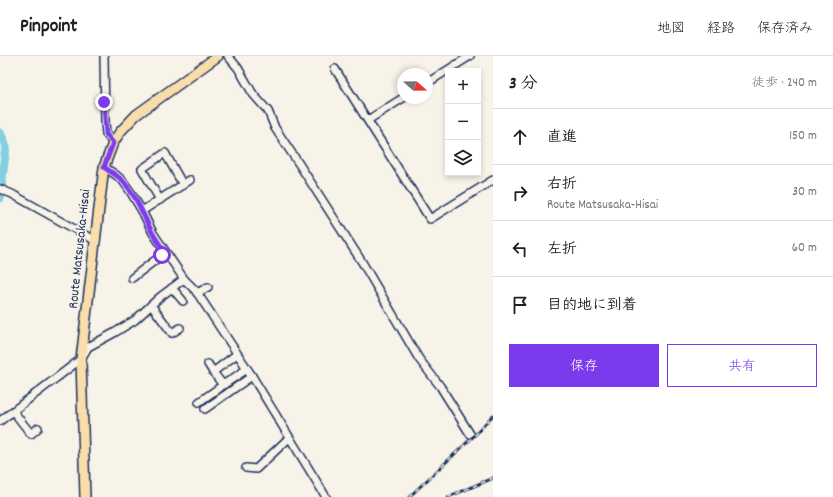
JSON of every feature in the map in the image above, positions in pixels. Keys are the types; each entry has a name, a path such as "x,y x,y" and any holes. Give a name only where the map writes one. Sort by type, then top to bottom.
{"main road":[{"name":"Route Matsusaka-Hisai","path":"85,497 81,359 104,167 113,143 120,132 136,114 218,56"}],"street":[{"path":"104,56 106,134 113,143"},
{"path":"228,56 238,68 252,94 268,111 273,124 362,262 419,359 440,386 470,434"},
{"path":"433,79 470,56"},
{"path":"336,69 430,219 493,180"},
{"path":"368,120 397,102"},
{"path":"160,200 142,169 165,153 183,185"},
{"path":"104,167 123,181 142,211 164,251 184,279 197,293 252,376 326,497"},
{"path":"142,211 190,180"},
{"path":"0,189 12,194 96,241"},
{"path":"132,278 162,255 164,251"},
{"path":"0,421 81,359 88,346 114,333 135,320 151,305 184,279"},
{"path":"197,293 208,287"},
{"path":"172,288 183,301"},
{"path":"151,305 172,334 180,328"},
{"path":"213,372 237,354"},
{"path":"208,364 223,385"},
{"path":"199,402 247,369"},
{"path":"205,409 252,376"},
{"path":"13,411 31,434 38,428"},
{"path":"246,468 256,469 289,438"}],"waterway":[{"path":"0,133 4,141"},
{"path":"1,187 6,146"},
{"path":"0,198 1,193"}],"railway":[{"path":"409,497 476,434 493,415"},
{"path":"448,497 493,478"}],"route":[{"path":"104,102 106,134 113,143 104,167 123,181 130,191 164,251 162,255"}]}
